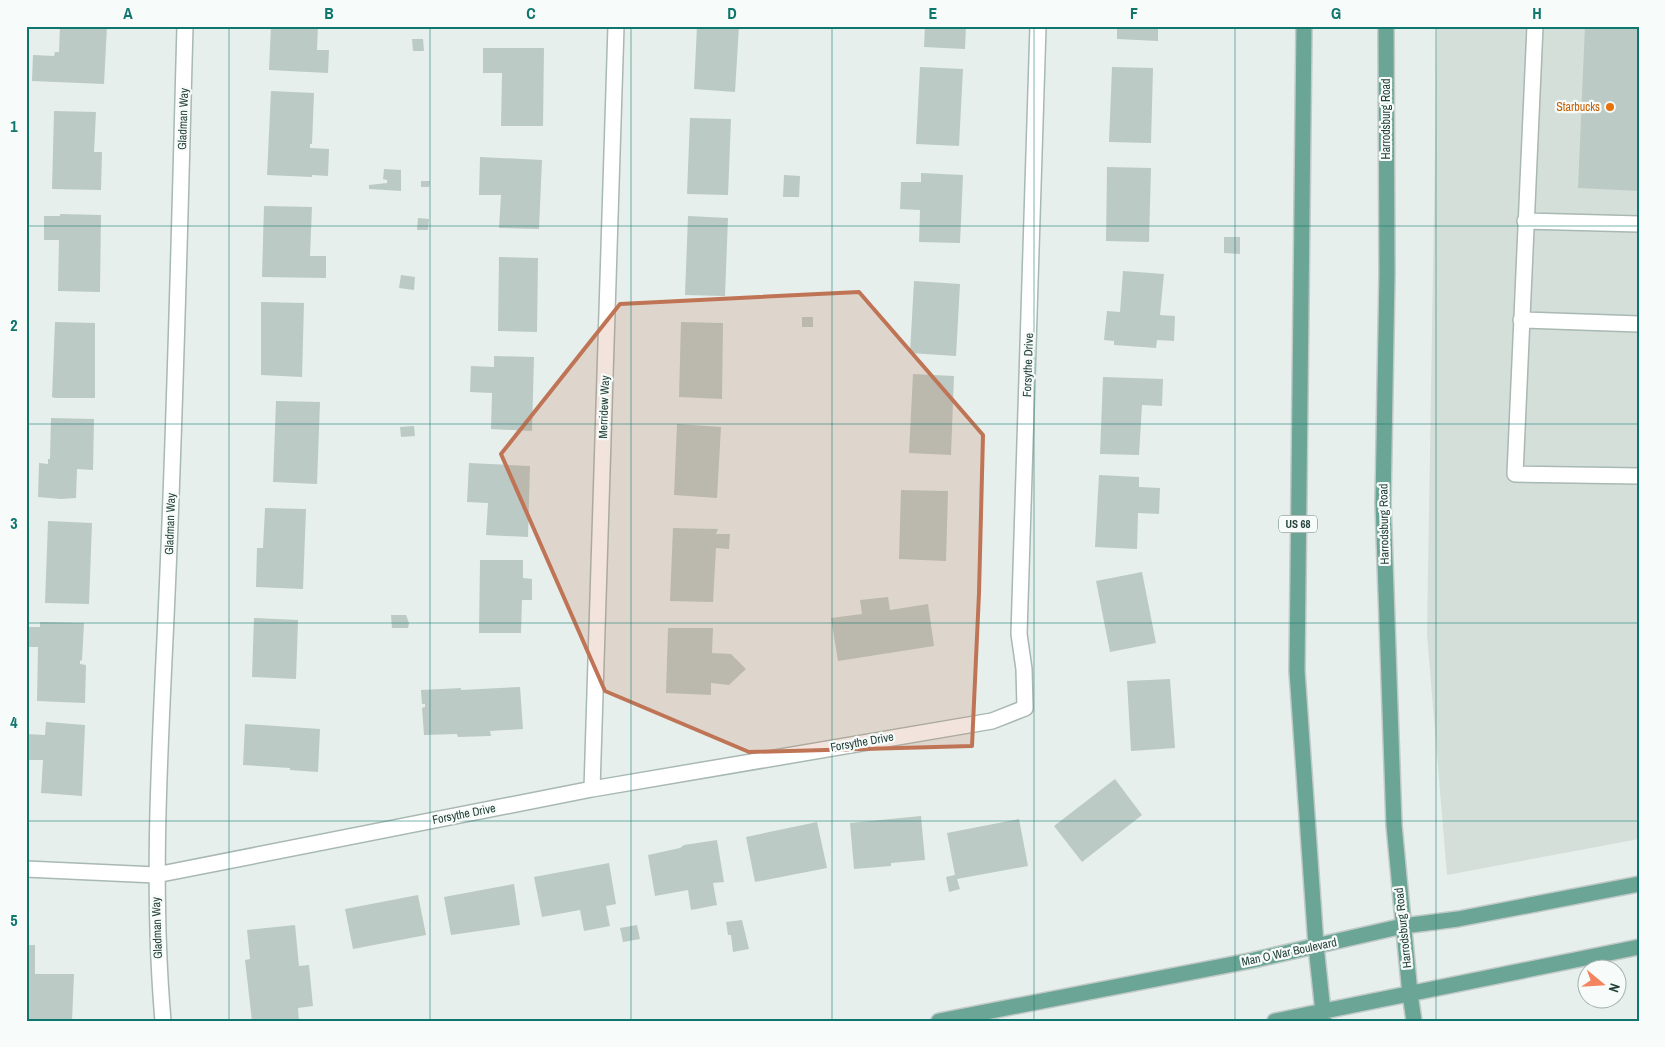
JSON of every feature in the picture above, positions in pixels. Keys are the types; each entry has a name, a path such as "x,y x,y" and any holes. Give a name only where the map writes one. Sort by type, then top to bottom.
{"main road":[{"name":"US 68","path":"1304,26 1297,671 1316,946 1324,1016"},
{"name":"Harrodsburg Road","path":"1386,26 1386,274 1382,503 1394,825 1414,1021"},
{"name":"Man O War Boulevard","path":"939,1021 1316,946 1403,926 1458,919 1639,884"},
{"path":"1275,1021 1324,1016 1410,994 1639,947"}],"street":[{"name":"Gladman Way","path":"163,1021 158,972 156,875 173,448 185,26"},
{"name":"Merridew Way","path":"592,789 616,26"},
{"name":"Forsythe Drive","path":"26,869 156,875 592,789 992,721 1025,708 1024,668 1020,634 1038,26"},
{"path":"1535,26 1515,474 1639,476"},
{"path":"1525,221 1639,224"},
{"path":"1522,320 1639,324"}],"highlighted area":[{"path":"859,292 983,435 979,593 972,746 749,752 605,691 501,454 620,304"}],"shaded area":[{"path":"1437,26 1639,26 1639,839 1447,875 1427,635"}],"building":[{"path":"60,26 107,26 104,84 32,81 33,55 54,56 55,52 59,52"},
{"path":"271,26 318,26 317,50 329,50 328,73 269,70"},
{"path":"504,26 525,26 525,29 504,28"},
{"path":"697,26 739,26 735,92 694,89"},
{"path":"925,26 966,26 965,49 924,47"},
{"path":"1117,26 1158,26 1158,41 1117,39"},
{"name":"Starbucks","path":"1585,26 1639,26 1639,191 1578,188"},
{"path":"412,39 423,39 424,51 413,51"},
{"path":"483,48 544,48 543,126 501,126 502,73 483,73"},
{"path":"920,67 963,69 959,146 916,144"},
{"path":"1112,67 1153,68 1151,143 1109,142"},
{"path":"271,91 314,93 312,144 310,144 310,148 329,149 328,176 267,175"},
{"path":"54,111 96,112 94,152 102,152 101,190 52,189"},
{"path":"690,118 731,119 728,195 687,194"},
{"path":"480,157 542,160 539,229 499,228 501,195 479,195"},
{"path":"1107,167 1151,168 1149,242 1106,241"},
{"path":"384,169 401,170 401,191 369,189 369,185 387,183 387,180 383,179"},
{"path":"921,173 963,175 960,243 919,242 920,210 900,209 901,182 921,182"},
{"path":"784,175 800,176 799,197 783,197"},
{"path":"421,181 430,181 429,187 421,187"},
{"path":"264,206 312,207 310,256 326,256 326,278 262,277"},
{"path":"60,214 101,215 100,292 58,291 59,240 44,240 44,216 60,216"},
{"path":"688,216 728,218 725,296 685,295"},
{"path":"418,218 429,219 428,230 417,230"},
{"path":"1224,237 1240,237 1240,254 1224,253"},
{"path":"499,257 538,258 537,332 498,331"},
{"path":"1123,271 1164,274 1160,315 1175,316 1174,341 1157,340 1156,348 1114,345 1114,341 1104,340 1107,311 1120,312"},
{"path":"401,275 415,277 414,290 399,288"},
{"path":"914,281 960,284 956,356 910,353"},
{"path":"261,302 304,303 302,377 261,375"},
{"path":"802,317 813,317 813,327 802,327"},
{"path":"55,322 95,323 95,398 52,397"},
{"path":"681,322 723,323 722,399 679,397"},
{"path":"494,356 534,357 532,431 491,429 492,393 470,392 471,366 494,367"},
{"path":"913,374 954,376 951,455 909,453"},
{"path":"1103,377 1163,379 1162,406 1142,405 1139,455 1100,454"},
{"path":"276,401 320,402 317,484 273,482"},
{"path":"51,418 94,419 93,470 77,469 76,498 38,497 39,463 48,464 48,459 50,459"},
{"path":"677,424 721,427 717,498 674,495"},
{"path":"414,426 415,436 401,437 400,427"},
{"path":"469,463 530,466 528,537 486,535 488,503 467,502"},
{"path":"1099,475 1139,477 1139,487 1160,488 1159,514 1138,513 1137,549 1095,547"},
{"path":"901,490 948,491 946,561 899,559"},
{"path":"265,508 306,509 303,589 256,587 257,548 263,548"},
{"path":"48,521 92,523 89,604 45,603"},
{"path":"673,528 718,529 716,534 730,534 729,549 716,548 713,602 670,601"},
{"path":"480,560 523,560 523,578 532,579 532,600 522,600 521,633 479,633"},
{"path":"1142,572 1156,643 1110,652 1096,581"},
{"path":"888,597 890,610 928,604 934,646 838,661 831,618 862,614 860,600"},
{"path":"391,615 406,615 409,623 408,628 392,628"},
{"path":"254,618 298,620 296,679 252,677"},
{"path":"40,622 84,623 82,660 80,664 86,665 85,703 37,701 38,647 26,647 26,627 40,627"},
{"path":"668,628 713,628 712,653 731,654 746,669 729,685 711,683 711,695 666,693"},
{"path":"1170,679 1175,748 1131,751 1127,681"},
{"path":"520,687 523,729 490,731 491,736 424,735 422,708 425,707 425,704 422,704 421,690"},
{"path":"46,722 85,725 82,796 41,793 43,760 26,760 26,734 45,735"},
{"path":"245,724 320,729 318,772 243,765"},
{"path":"1115,779 1142,815 1082,862 1054,826"},
{"path":"921,816 925,860 891,863 891,866 854,869 850,823"},
{"path":"1019,819 1028,866 957,879 960,889 949,892 946,877 955,875 947,833"},
{"path":"817,822 827,868 755,882 746,837"},
{"path":"717,840 724,882 713,883 717,905 691,910 688,890 655,896 648,855 680,848 684,845"},
{"path":"609,863 616,904 606,906 610,926 584,931 580,910 542,917 534,877"},
{"path":"514,884 520,925 451,935 444,897"},
{"path":"418,895 426,935 353,949 345,909"},
{"path":"742,920 749,949 733,952 731,935 728,935 726,922"},
{"path":"295,925 299,966 309,965 313,1006 298,1008 299,1021 252,1021 245,960 250,959 247,930"},
{"path":"637,925 640,939 623,942 620,928"},
{"path":"26,945 35,945 35,974 74,974 72,1021 26,1021"}],"place":[{"name":"Starbucks","path":"1610,107"}]}
